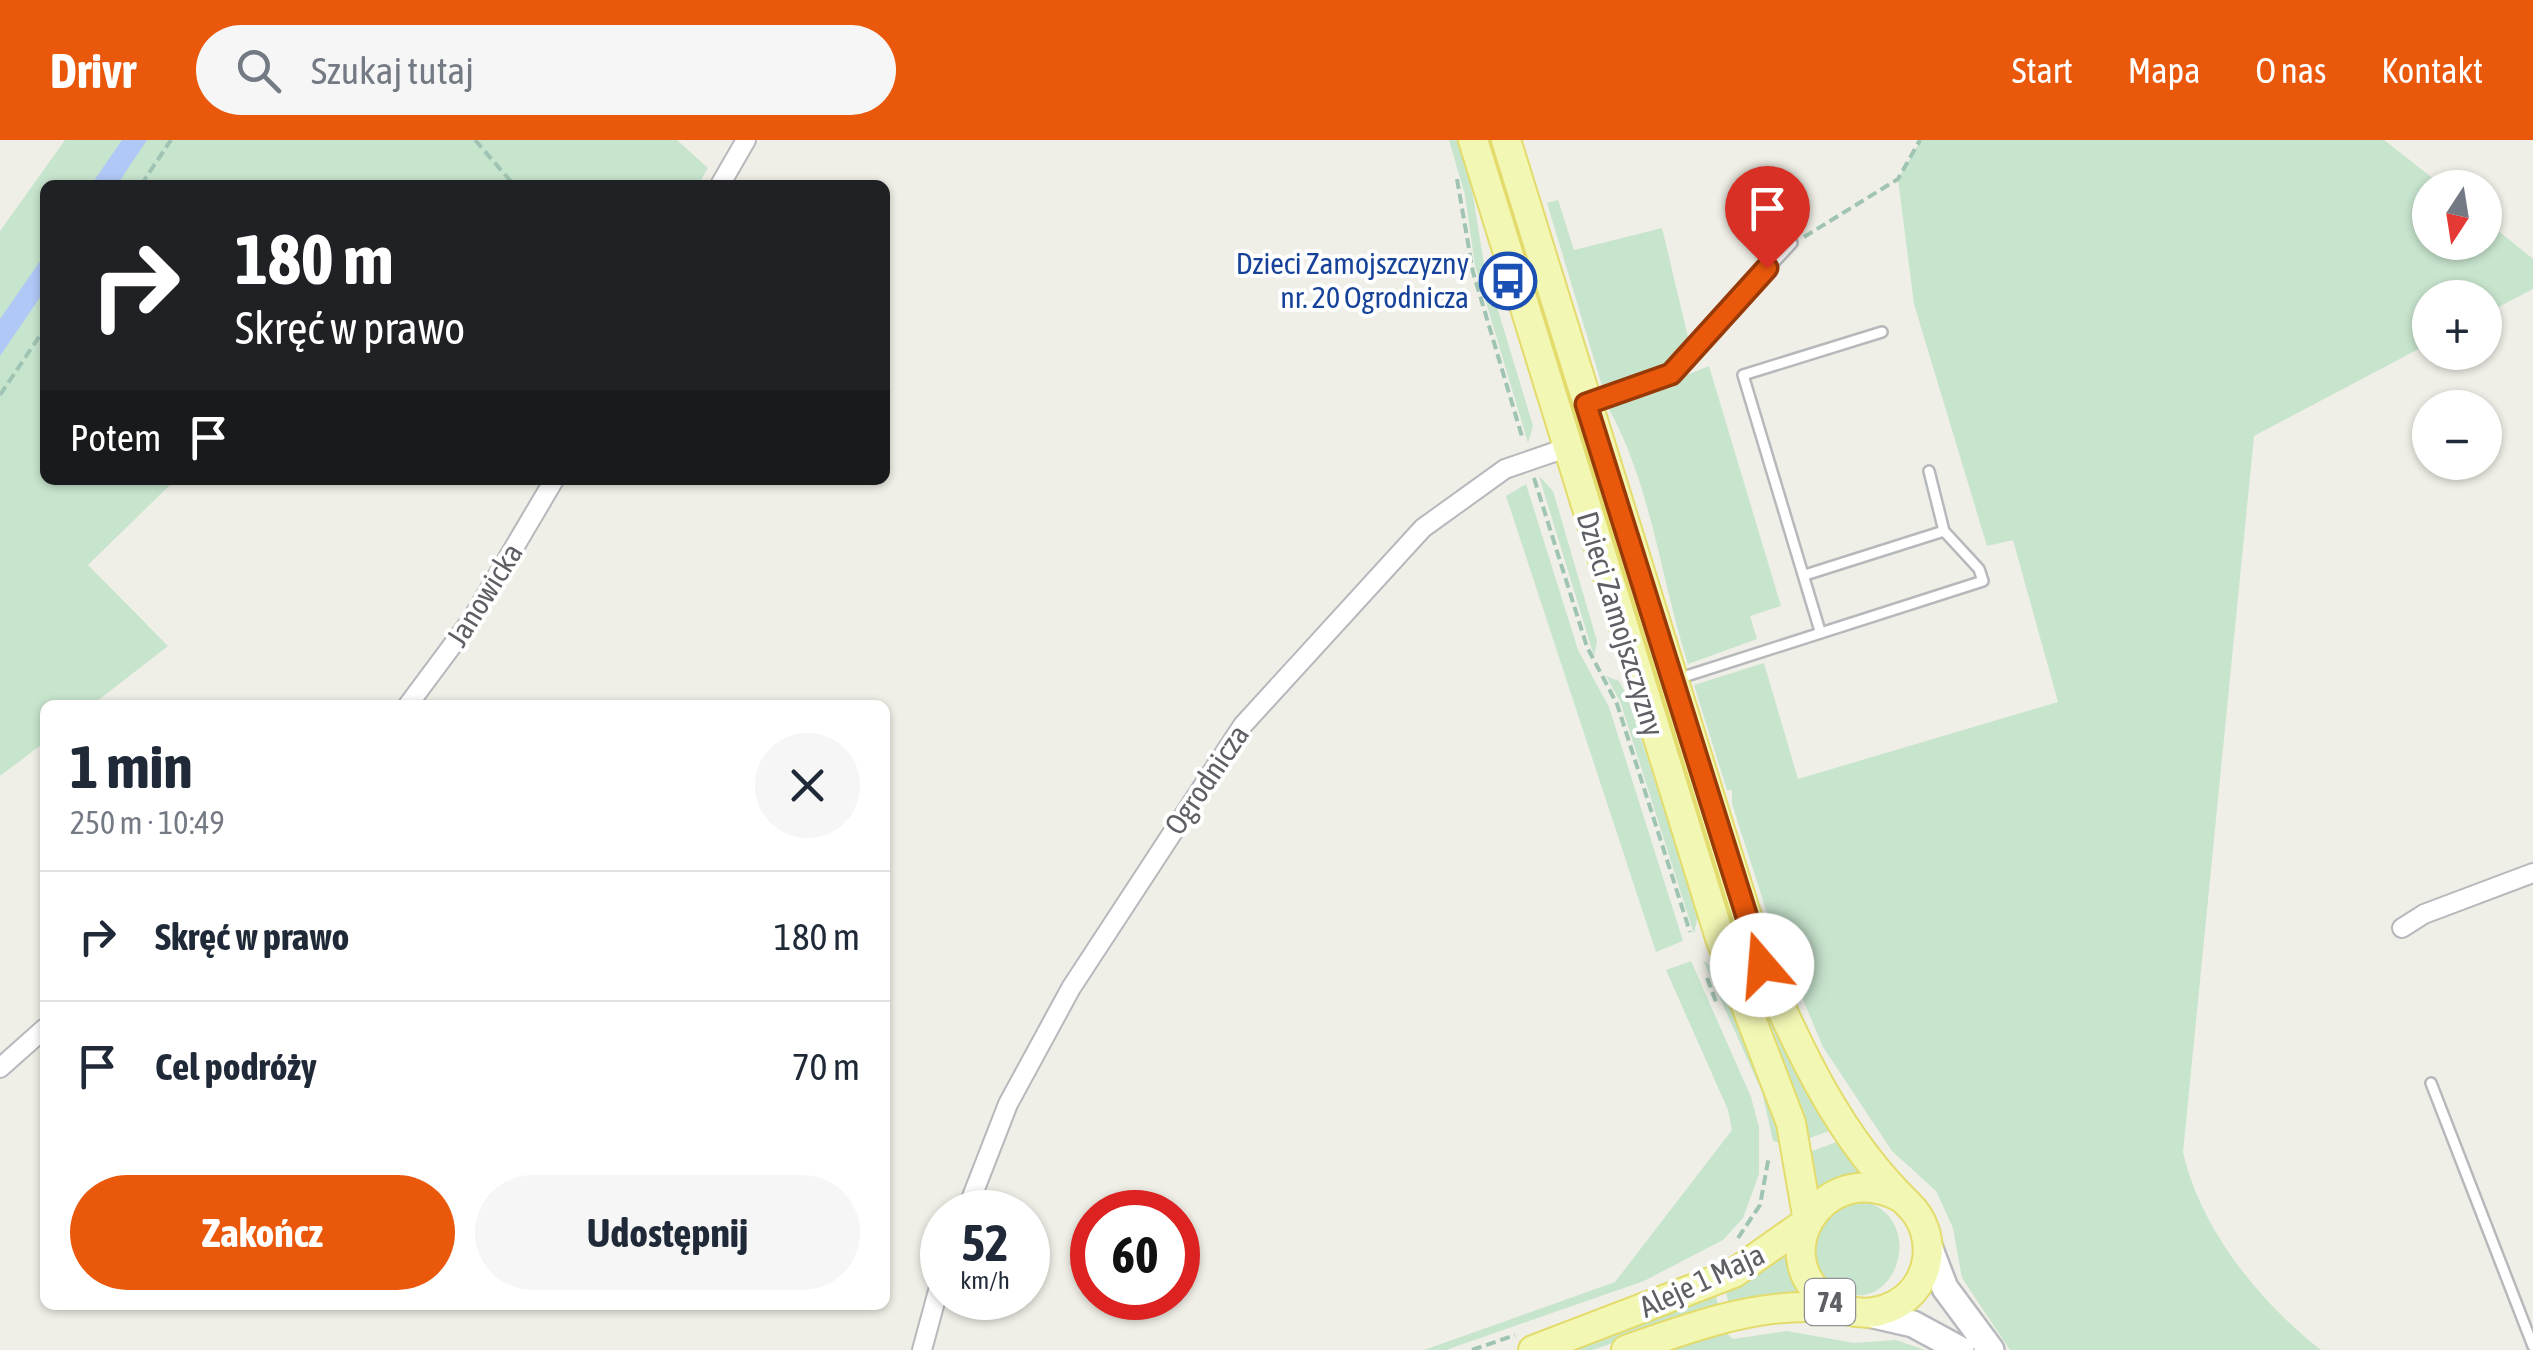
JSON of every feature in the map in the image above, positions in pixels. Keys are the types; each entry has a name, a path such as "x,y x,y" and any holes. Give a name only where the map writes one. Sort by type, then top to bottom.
{"main road":[{"name":"Dzieci Zamojszczyzny","path":"1473,140 1725,954 1790,1123 1808,1220"},
{"name":"Dzieci Zamojszczyzny","path":"1506,140 1670,681 1762,965 1784,1017 1847,1128 1900,1197"},
{"name":"74","path":"1900,1197 1872,1186 1842,1190 1817,1208 1808,1220 1801,1250 1808,1278 1825,1300 1854,1311 1890,1308 1912,1293 1926,1270 1928,1244"},
{"path":"1900,1197 1920,1217 1928,1244"},
{"name":"Aleje 1 Maja","path":"1526,1342 1734,1273 1808,1220"},
{"name":"Aleje 1 Maja","path":"1626,1350 1751,1313 1816,1306 1854,1311"}],"street":[{"path":"723,180 746,140"},
{"name":"Ogrodnicza","path":"975,1190 1008,1104 1062,1004 1243,725 1424,528 1506,469 1566,448"},
{"name":"Janowicka","path":"412,700 472,619 551,485"},
{"path":"2402,928 2424,914 2533,873"},
{"path":"0,1068 40,1032"},
{"path":"1928,1244 1945,1288 1991,1350"},
{"path":"1854,1311 1914,1324 1960,1350"},
{"path":"922,1350 930,1320"}],"lane":[{"path":"1586,404 1671,374 1792,243"},
{"path":"1820,631 1743,376 1882,332"},
{"path":"1670,681 1983,582 1979,569 1944,531 1929,471"},
{"path":"1804,576 1944,531"},
{"path":"2431,1083 2533,1346"}],"path":[{"path":"144,180 172,140"},
{"path":"475,140 510,180"},
{"path":"1792,243 1898,179 1920,140"},
{"path":"1456,176 1473,272 1586,647 1617,704 1691,934"},
{"path":"0,395 40,335"},
{"path":"1701,962 1717,1005"},
{"path":"1728,1246 1760,1205 1770,1151"},
{"path":"1472,1350 1526,1342"}],"green space":[{"path":"65,140 677,140 708,168 701,180 40,180 40,485 170,485 88,565 168,646 98,700 40,700 40,746 0,776 0,231"},
{"path":"1449,140 1458,140 1471,184 1484,264 1533,426 1528,443 1475,265 1465,195"},
{"path":"1485,140 1493,140 1729,905 1780,1037 1832,1130 1807,1139 1734,943"},
{"path":"1921,140 2384,140 2422,170 2412,170 2412,260 2502,260 2502,234 2533,259 2533,289 2502,305 2502,280 2412,280 2412,353 2254,436 2183,1152 2203,1208 2236,1262 2276,1310 2321,1350 2010,1350 1962,1278 1953,1228 1936,1191 1892,1151 1823,1047 1769,919 1732,804 1732,790 1727,790 1694,685 1764,663 1798,779 2058,702 2013,540 1987,546 1914,304 1898,179"},
{"path":"1558,200 1574,250 1662,228 1689,341 1671,363 1603,389 1547,203"},
{"path":"1709,366 1781,606 1750,616 1757,639 1688,664 1645,501 1608,407"},
{"path":"1539,476 1553,491 1597,641 1594,656"},
{"path":"1526,484 1578,650 1609,707 1683,941 1656,952 1506,496"},
{"path":"1606,676 1619,681 1628,698 1698,915 1694,934 1620,701"},
{"path":"1703,960 1718,972 1775,1118 1780,1143 1773,1141 1762,1092"},
{"path":"1691,961 1751,1097 1759,1127 1759,1174 1743,1218 1723,1240 1644,1281 1446,1350 1424,1350 1615,1282 1732,1130 1728,1110 1666,970"},
{"path":"1839,1141 1862,1176 1817,1194 1810,1152"},
{"path":"1868,1202 1888,1216 1898,1234 1899,1255 1892,1274 1879,1289 1862,1295 1841,1291 1818,1272 1812,1237 1839,1205"},
{"path":"1789,1247 1803,1291 1729,1305 1725,1287"},
{"path":"1715,1292 1719,1308 1592,1350 1569,1350"},
{"path":"1787,1331 1854,1343 1896,1340 1925,1350 1666,1350 1725,1332 1733,1339"}],"water":[{"path":"122,140 147,140 120,180 94,180"},
{"path":"40,261 40,297 0,356 0,319"}],"place":[{"name":"Dzieci Zamojszczyzny nr. 20 Ogrodnicza","path":"1508,281"}],"route":[{"path":"1762,965 1586,404 1671,374 1767,268"}]}
